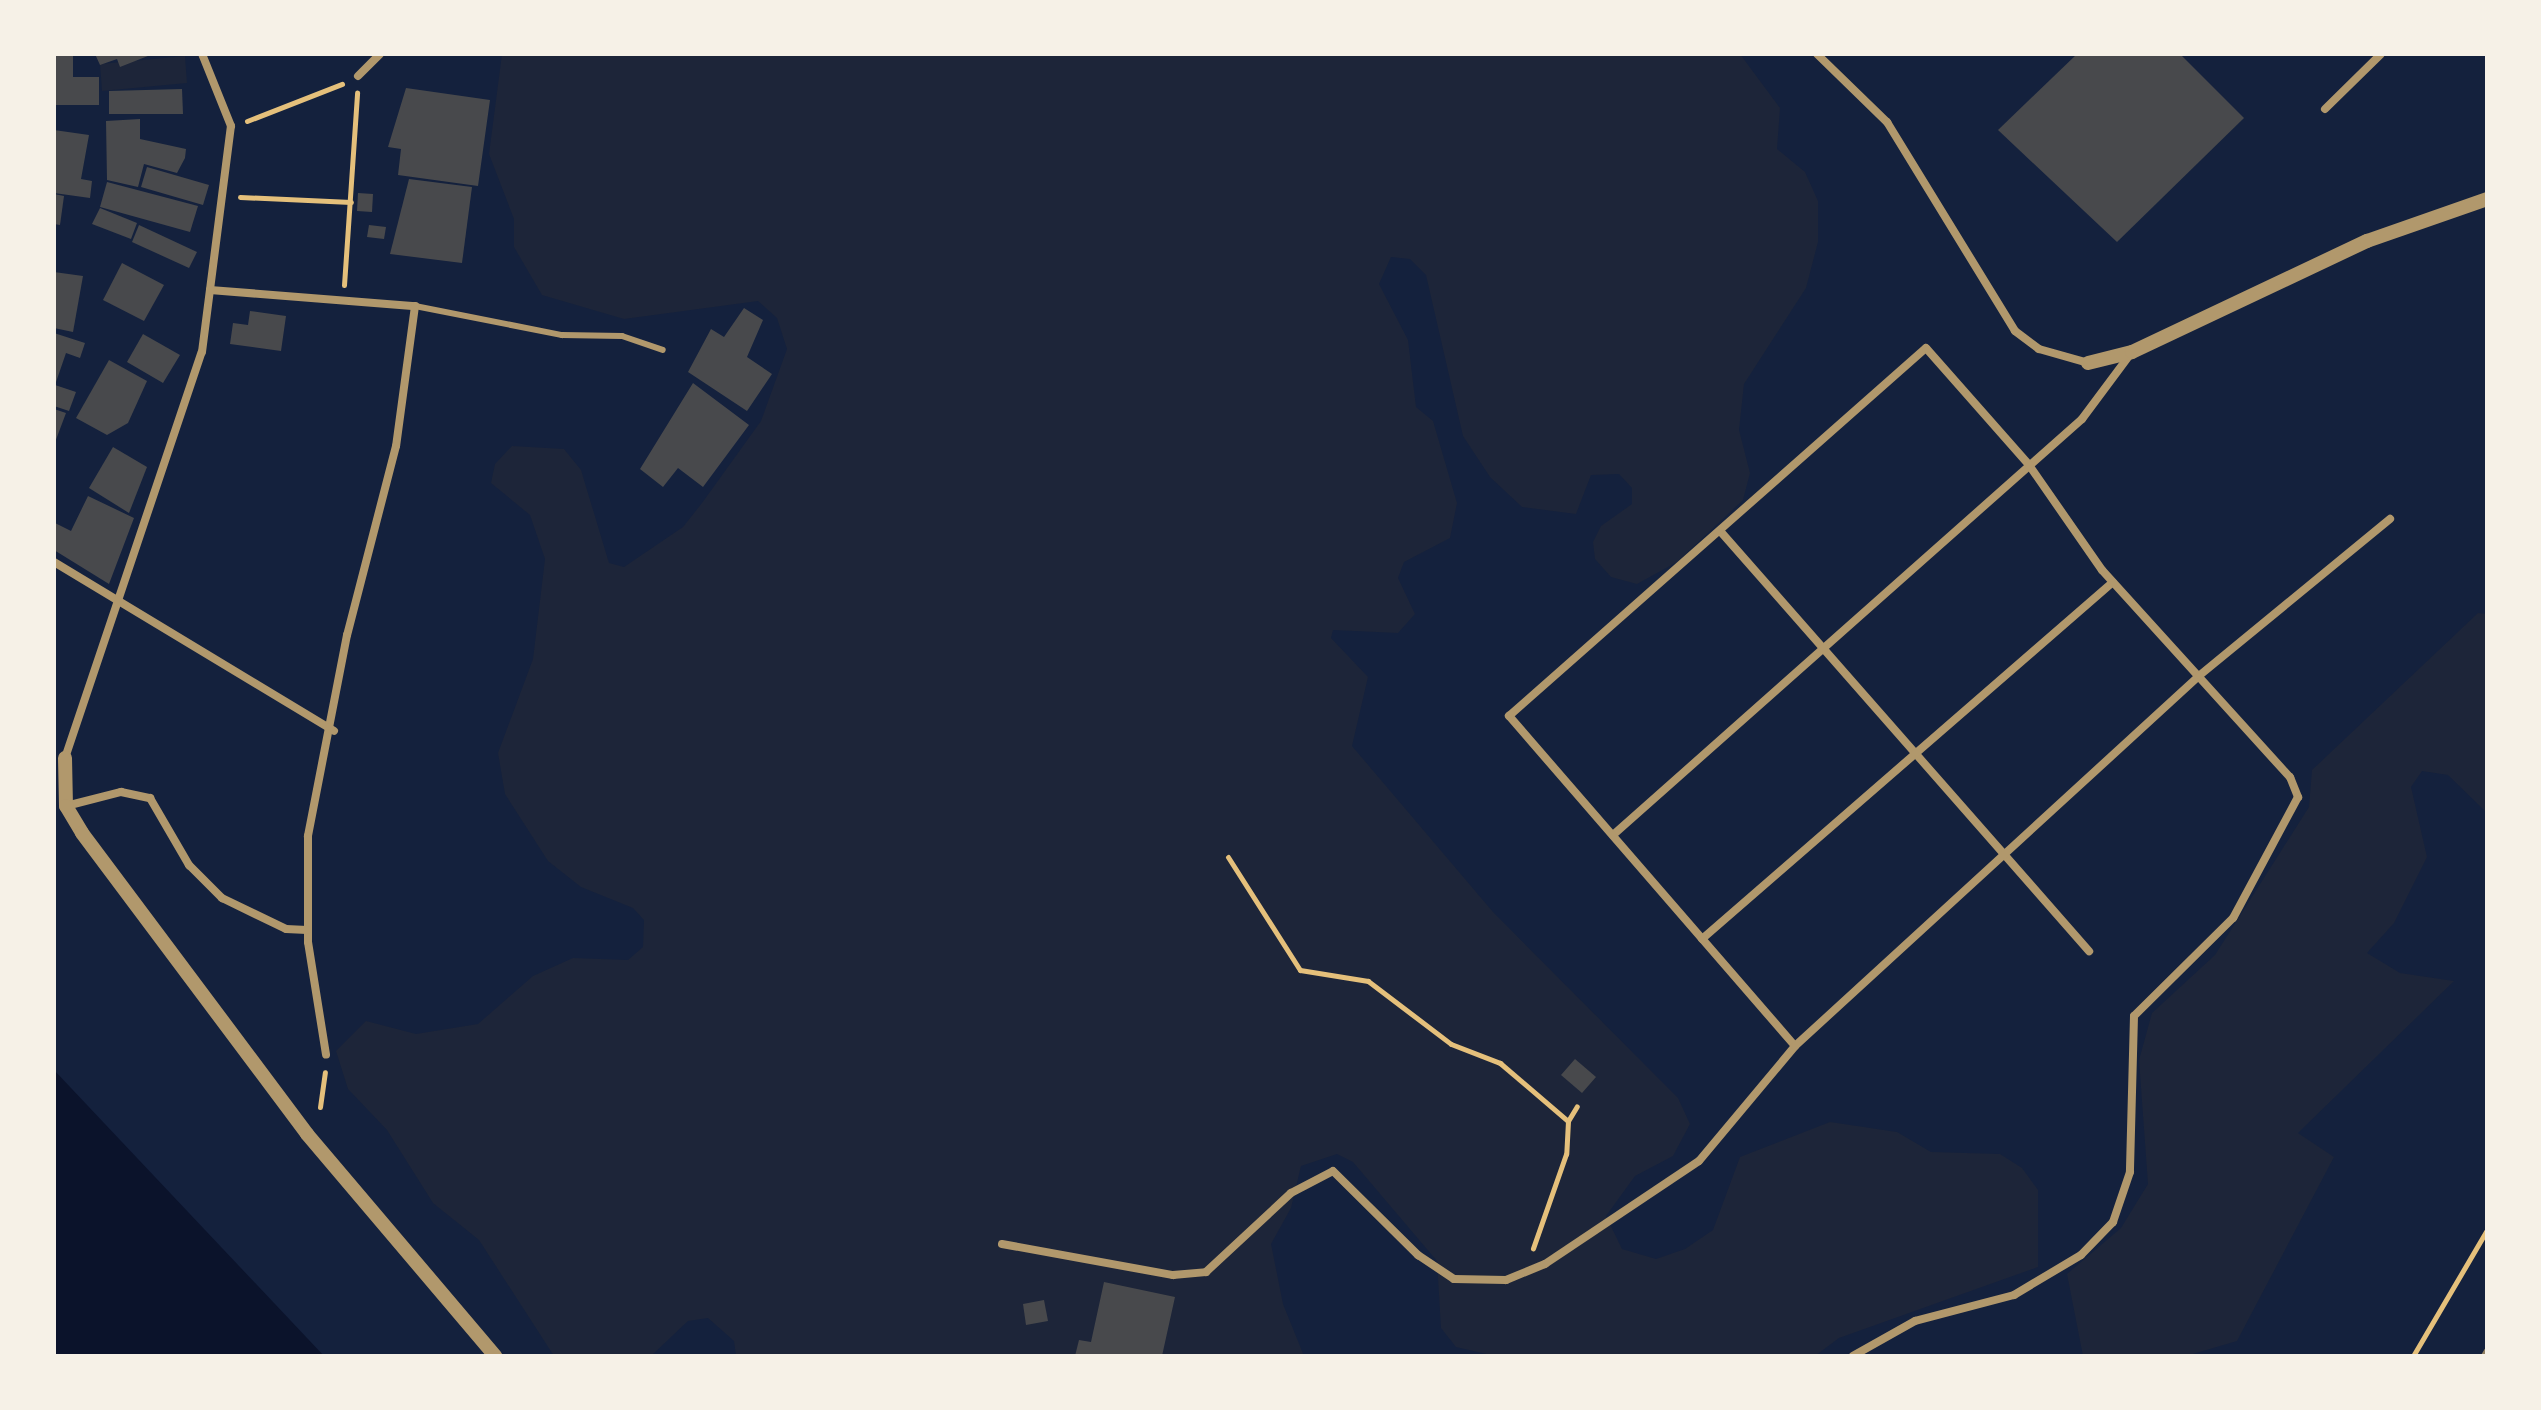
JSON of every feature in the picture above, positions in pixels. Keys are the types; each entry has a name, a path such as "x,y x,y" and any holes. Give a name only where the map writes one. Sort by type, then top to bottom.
{"street":[{"path":"202,54 231,126 210,290 187,403 65,758 66,806 307,1134 495,1356"},
{"path":"358,76 380,54"},
{"path":"1817,54 1887,122 2015,331 2039,349 2088,363 2132,352 2367,241 2487,199"},
{"path":"2325,109 2381,54"},
{"path":"210,290 343,297 415,306 396,446 347,635 334,731 308,836 307,930 326,1055"},
{"path":"1795,1046 1509,716 1926,348 2029,465 2113,582 2290,777 2297,805 2233,918 2134,1016 2130,1172 2121,1210 2081,1255 2035,1284 1892,1330 1853,1356"},
{"path":"1613,835 1821,647 2082,419 2132,352"},
{"path":"1002,1244 1173,1275 1206,1272 1291,1193 1333,1171 1418,1255 1454,1279 1484,1283 1531,1269 1699,1161 1795,1046 2200,675 2390,519"},
{"path":"1721,532 2089,951"},
{"path":"54,562 334,731"},
{"path":"1702,939 2113,582"},
{"path":"66,806 121,792 150,798 189,865 222,898 286,929 307,930"}],"lane":[{"path":"415,306 562,335 622,336 663,350"}],"path":[{"path":"231,126 358,76 343,297"},
{"path":"224,196 351,202"},
{"path":"1228,857 1300,970 1368,981 1451,1044 1500,1063 1568,1121"},
{"path":"320,1107 326,1055"},
{"path":"1531,1269 1566,1154 1568,1121 1577,1106"},
{"path":"2413,1356 2487,1230"}],"shaded area":[{"path":"502,54 1740,54 1780,108 1777,149 1805,172 1818,201 1818,242 1806,288 1744,384 1739,430 1750,473 1743,500 1677,562 1637,584 1611,577 1595,559 1593,542 1601,526 1632,504 1632,488 1619,474 1591,475 1576,514 1522,507 1490,477 1463,436 1426,275 1410,259 1391,257 1379,284 1408,340 1416,407 1433,421 1457,503 1450,538 1404,562 1398,578 1415,614 1398,633 1333,630 1331,638 1368,677 1352,746 1493,912 1678,1098 1690,1124 1673,1156 1635,1176 1606,1216 1622,1249 1656,1259 1685,1249 1713,1230 1740,1157 1830,1122 1897,1132 1931,1152 2000,1154 2022,1168 2038,1190 2038,1267 1839,1338 1815,1356 1495,1356 1456,1347 1441,1328 1437,1261 1353,1162 1337,1154 1301,1166 1291,1208 1271,1244 1283,1304 1304,1356 736,1356 734,1341 708,1318 688,1321 651,1356 554,1356 479,1240 433,1203 387,1130 348,1089 336,1051 366,1021 416,1034 478,1024 533,976 573,958 628,960 643,947 644,920 633,908 581,887 548,861 505,794 498,753 533,659 545,559 530,515 491,483 495,464 512,446 564,449 581,470 609,563 624,567 683,527 702,503 761,421 787,349 777,318 758,301 624,319 542,295 514,247 514,219 489,154"},
{"path":"185,56 187,83 102,91 100,64"},
{"path":"2478,613 2487,614 2487,813 2448,775 2422,771 2411,787 2427,857 2394,923 2367,953 2400,973 2454,981 2298,1133 2334,1157 2237,1341 2186,1356 2083,1356 2067,1274 2121,1228 2148,1184 2139,1060 2152,1013 2215,955 2309,807 2312,770"},
{"path":"54,1070 324,1356 54,1356"}],"building":[{"path":"95,54 153,54 120,67 117,59 100,65"},
{"path":"2077,54 2180,54 2244,118 2117,242 1998,130"},
{"path":"54,56 73,56 73,77 99,77 99,105 54,105"},
{"path":"406,88 490,100 478,186 398,175 401,149 388,147"},
{"path":"182,89 183,114 109,114 109,91"},
{"path":"140,119 140,139 186,149 177,173 144,164 138,187 107,180 106,121"},
{"path":"54,130 89,135 81,179 92,181 90,198 54,193"},
{"path":"147,167 209,185 203,205 141,187"},
{"path":"409,179 472,187 462,263 390,254"},
{"path":"107,182 198,206 190,232 100,207"},
{"path":"358,193 373,194 372,212 357,211"},
{"path":"54,194 64,196 60,225 54,224"},
{"path":"100,208 137,223 131,239 92,224"},
{"path":"139,225 197,252 189,268 132,242"},
{"path":"369,225 386,227 384,239 367,237"},
{"path":"122,263 164,285 144,321 103,300"},
{"path":"54,272 83,276 73,332 54,328"},
{"path":"744,308 763,320 747,357 772,374 747,411 688,372 711,329 724,337"},
{"path":"250,311 286,316 281,351 230,344 233,323 248,325"},
{"path":"54,333 85,343 80,358 66,353 55,385 76,392 69,411 54,406"},
{"path":"143,334 180,355 163,383 127,362"},
{"path":"109,360 147,381 128,423 107,435 76,418"},
{"path":"693,383 749,425 703,487 678,468 663,487 640,469"},
{"path":"54,409 66,413 54,445"},
{"path":"113,447 147,467 129,513 89,488"},
{"path":"88,496 134,518 109,584 54,550 55,523 71,531"},
{"path":"1575,1059 1596,1077 1582,1093 1561,1075"},
{"path":"1104,1282 1175,1297 1162,1356 1075,1356 1079,1340 1091,1342"},
{"path":"1044,1300 1048,1321 1026,1325 1023,1304"}],"railway":[{"path":"2484,1356 2487,1351"}]}
